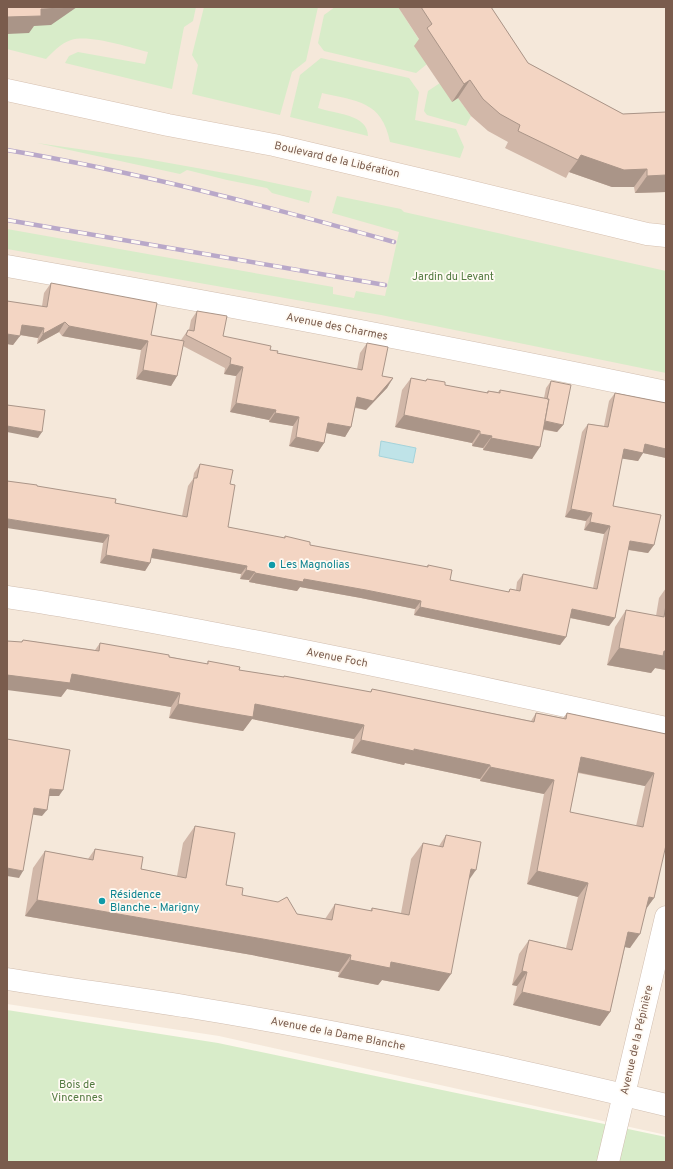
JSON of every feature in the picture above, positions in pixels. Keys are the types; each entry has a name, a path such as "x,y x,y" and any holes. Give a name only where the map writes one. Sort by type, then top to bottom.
{"street":[{"name":"Boulevard de la Libération","path":"7,90 168,125 274,145 647,234 666,236"},
{"name":"Avenue des Charmes","path":"7,266 168,294 506,359 666,392"},
{"name":"Avenue Foch","path":"7,597 92,611 290,648 666,728"},
{"name":"Avenue de la Pépinière","path":"608,1162 666,917"},
{"name":"Avenue de la Dame Blanche","path":"7,980 191,1007 392,1044 624,1094 666,1105"}],"shaded area":[{"path":"7,7 666,7 666,1135 219,1036 7,1004"}],"green space":[{"path":"77,7 196,7 193,21 184,27 172,89 65,63 69,56 78,52 145,64 148,52 120,44 88,39 71,40 61,45 46,59 7,49 7,34"},
{"path":"204,7 318,7 306,61 292,72 280,115 192,94 198,65 192,55"},
{"path":"335,7 398,7 420,41 415,46 427,64 416,73 324,51 318,43 324,15"},
{"path":"321,58 409,78 419,92 415,120 456,129 464,147 460,158 390,142 381,118 374,111 366,105 346,98 322,93 318,108 357,119 363,123 367,129 368,136 290,117 300,75"},
{"path":"440,83 452,101 458,98 471,116 466,126 427,115 424,111 428,91"},
{"path":"37,143 141,158 236,175 312,191 309,203 272,193 267,188 187,170 180,174"},
{"name":"Jardin du Levant","path":"337,196 401,209 404,212 666,271 666,373 381,315 7,249 7,229 333,287 333,294 354,298 356,291 385,296 399,232 332,213"},
{"name":"Bois de Vincennes","path":"7,1010 218,1043 666,1137 666,1162 7,1162"}],"water":[{"path":"381,441 416,448 413,463 379,456"}],"building":[{"path":"7,7 65,7 41,9 41,16 7,17"},
{"path":"421,7 491,7 528,63 623,114 666,112 666,175 647,176 647,169 624,170 581,155 578,160 518,131 520,125 500,114 483,99 470,80 464,84 427,28 432,24"},
{"path":"51,283 157,303 151,335 184,341 177,376 143,370 148,341 69,326 65,322 43,334 44,328 22,325 20,336 7,334 7,301 47,307"},
{"path":"197,311 227,316 223,336 271,346 270,350 278,351 277,353 362,370 367,343 388,347 382,376 393,378 373,401 357,397 351,427 328,423 324,443 296,437 299,417 275,413 276,410 236,403 243,367 230,364 231,358 186,335 188,330 194,331"},
{"path":"411,378 426,381 427,379 445,382 445,385 488,393 488,391 500,393 500,390 549,399 540,447 491,438 492,436 480,434 480,431 404,415"},
{"path":"551,381 571,385 563,425 545,421 549,399 547,399"},
{"path":"615,393 666,403 666,449 645,444 643,453 624,449 613,506 661,515 654,545 630,541 615,618 572,609 566,637 420,607 421,601 304,579 303,582 255,573 246,570 247,566 153,549 150,563 106,555 109,535 7,520 7,481 116,499 115,503 187,517 194,478 197,478 200,464 233,470 230,484 235,485 228,527 285,538 285,536 310,542 310,545 428,567 428,565 452,570 450,580 509,592 510,589 520,591 523,574 597,589 610,526 590,522 592,513 571,509 588,424 608,427"},
{"path":"7,405 45,410 42,432 7,426"},
{"path":"666,605 666,651 664,651 663,656 619,648 626,610 664,617"},
{"path":"23,640 99,651 100,643 169,655 169,657 208,664 208,661 240,667 239,670 284,676 371,692 372,689 534,722 536,713 566,719 567,713 666,734 666,845 654,898 649,897 640,934 628,932 610,1012 522,992 527,972 522,971 529,940 572,950 588,883 537,871 554,780 414,749 414,751 361,740 364,725 255,704 253,717 178,704 180,693 72,674 70,683 7,675 7,641 22,642","holes":["581,757 654,773 643,827 570,812"]},
{"path":"7,739 70,750 63,790 50,789 47,810 34,808 23,871 7,868"},
{"path":"195,826 235,833 226,885 243,888 242,895 278,902 287,897 297,914 332,920 335,904 372,911 372,908 409,915 423,843 443,847 446,835 481,842 476,870 471,869 451,974 391,962 390,968 350,960 351,955 37,900 45,851 93,860 95,849 143,857 141,869 186,878"}],"railway":[{"path":"7,150 153,179 394,242"},
{"path":"7,220 385,285"}],"place":[{"name":"Les Magnolias","path":"272,565"},
{"name":"Résidence Blanche - Marigny","path":"102,901"}]}
